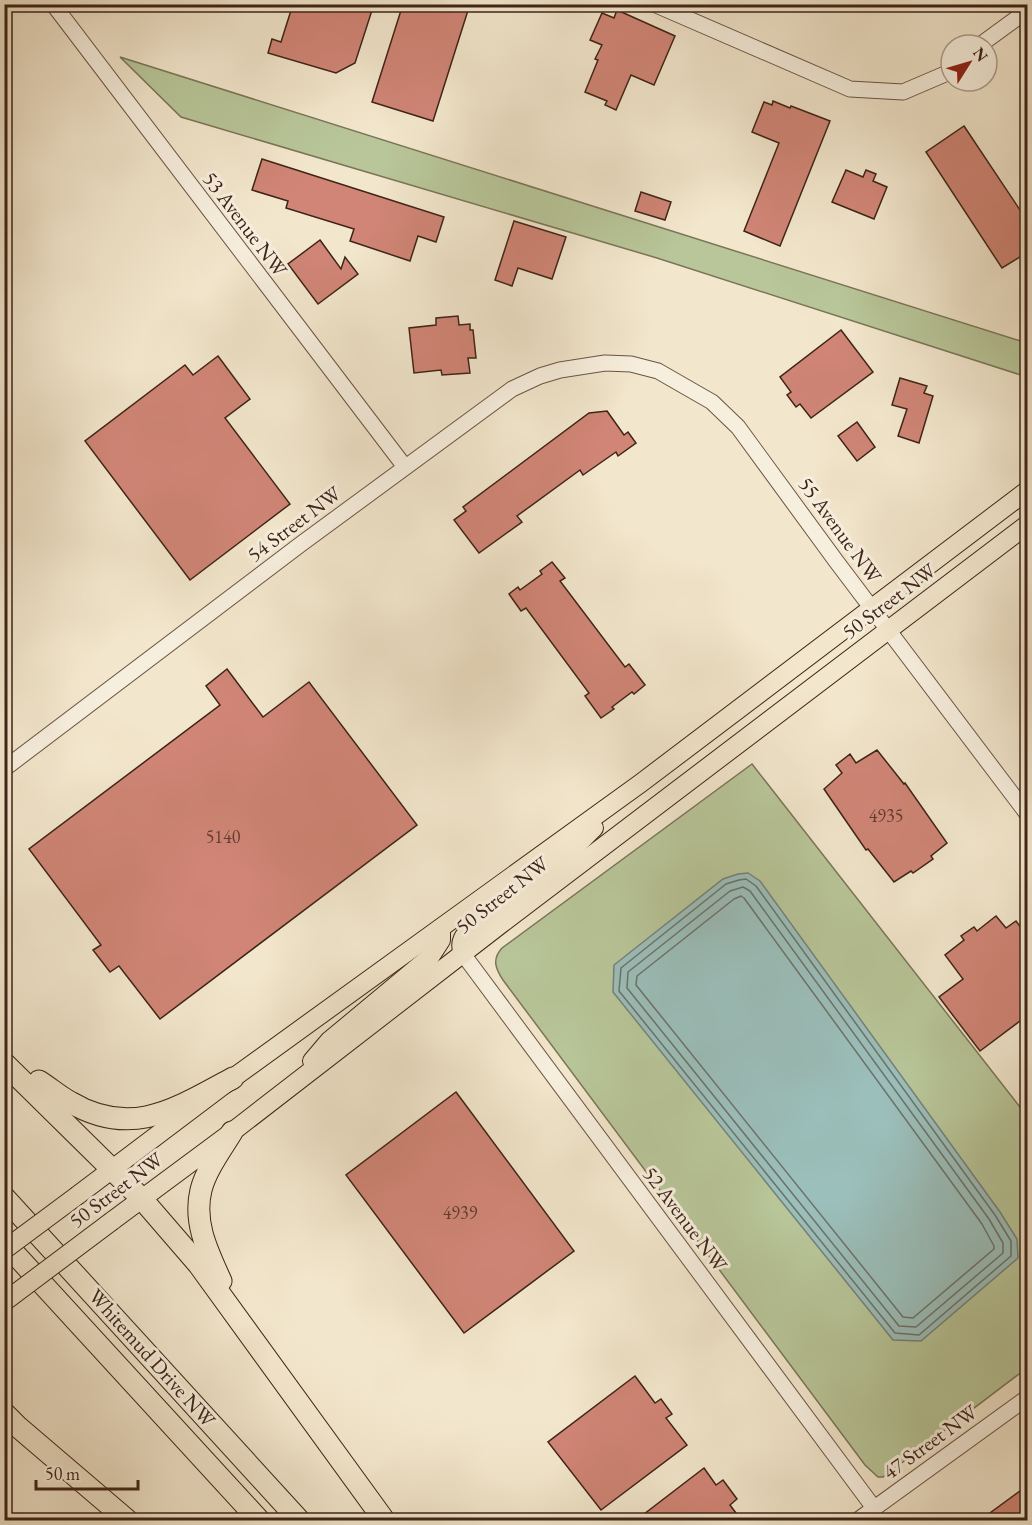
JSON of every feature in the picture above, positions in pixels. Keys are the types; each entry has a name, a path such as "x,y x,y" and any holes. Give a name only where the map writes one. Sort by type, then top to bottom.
{"highway":[{"path":"4,1057 71,1103 94,1114 119,1119 137,1120 177,1108 233,1078"},
{"path":"4,1063 142,1198 199,1265 384,1521"},
{"path":"232,1132 201,1190 198,1213 202,1235 238,1317"},
{"name":"Whitemud Drive NW","path":"4,1197 299,1521"},
{"name":"Whitemud Drive NW","path":"4,1242 259,1521"},
{"path":"4,1413 16,1426 127,1521"},
{"path":"4,1435 106,1503"}],"main road":[{"name":"50 Street NW","path":"4,1250 233,1078 640,783 1028,490"},
{"name":"50 Street NW","path":"4,1302 232,1132 1028,524"},
{"path":"463,954 460,946 463,937 473,926 575,847 640,783"},
{"path":"292,1085 329,1041 430,957 441,939 441,928"}],"street":[{"name":"53 Avenue NW","path":"53,4 405,467"},
{"path":"654,4 850,89 903,92 939,77"},
{"path":"996,33 1028,10"},
{"name":"54 Street NW","path":"4,769 512,389 560,370 605,363 631,364"},
{"name":"55 Avenue NW","path":"631,364 658,371 685,386 712,402 738,427 1028,815"},
{"name":"52 Avenue NW","path":"463,954 874,1508"},
{"name":"47 Street NW","path":"858,1521 1028,1397"}],"green space":[{"path":"120,57 1027,343 1027,377 657,258 181,117"},
{"path":"752,764 1027,1116 1027,1368 883,1477 878,1477 865,1465 503,980 496,964 497,956 502,948"}],"water":[{"path":"748,873 760,881 1000,1212 1017,1239 1018,1258 921,1341 893,1340 613,992 614,965 723,879"}],"building":[{"path":"293,4 374,4 355,63 336,73 268,53 272,39 281,42"},
{"path":"403,4 470,4 433,121 372,102"},
{"path":"617,10 675,36 654,85 631,75 616,110 605,105 607,101 585,92 598,60 595,59 602,45 590,40 602,13 614,18"},
{"path":"773,101 830,121 780,246 744,231 779,143 752,132 764,102 772,105"},
{"path":"964,126 1028,222 1028,252 1002,268 926,152"},
{"path":"262,159 444,217 436,242 418,236 410,261 350,241 354,229 286,208 288,201 252,190"},
{"path":"846,170 863,177 866,170 876,174 873,181 887,187 874,219 832,202"},
{"path":"641,192 671,202 665,220 635,211"},
{"path":"514,221 566,237 552,279 518,268 512,286 495,280"},
{"path":"320,240 341,269 345,257 358,274 318,304 288,264"},
{"path":"458,316 459,325 470,324 470,330 473,330 476,358 468,358 470,373 442,375 441,370 414,373 409,328 436,325 436,318"},
{"path":"841,330 873,372 811,418 800,404 796,407 787,395 791,392 780,377"},
{"path":"218,356 250,399 225,418 290,504 190,580 85,441 185,365 193,375"},
{"path":"900,378 927,386 924,393 933,396 919,443 898,436 907,409 892,405"},
{"path":"607,411 624,435 628,432 636,443 618,456 616,452 583,475 580,470 517,516 522,522 479,553 454,520 466,511 463,507 589,413"},
{"path":"857,422 875,447 857,461 838,436"},
{"path":"552,562 565,578 560,581 625,667 629,664 645,685 612,707 614,709 601,718 585,696 589,693 526,608 521,611 509,594 518,587 520,590 542,574 540,571"},
{"path":"227,669 263,717 309,682 417,825 160,1019 119,966 110,972 93,950 101,945 29,849 220,705 206,686"},
{"path":"877,750 905,783 947,843 931,856 933,859 913,873 911,871 894,882 868,849 866,850 824,789 842,773 836,765 850,754 856,763"},
{"path":"996,916 1006,928 1016,921 1028,937 1028,1032 1020,1021 980,1051 939,997 963,979 945,955 964,940 961,936 974,927 977,931"},
{"path":"456,1092 574,1251 464,1333 346,1175"},
{"path":"635,1376 655,1403 661,1399 672,1414 666,1418 687,1445 601,1510 548,1442"},
{"path":"704,1468 716,1485 723,1480 737,1499 730,1505 742,1521 635,1521"},
{"path":"1028,1485 1028,1521 979,1521"}]}
